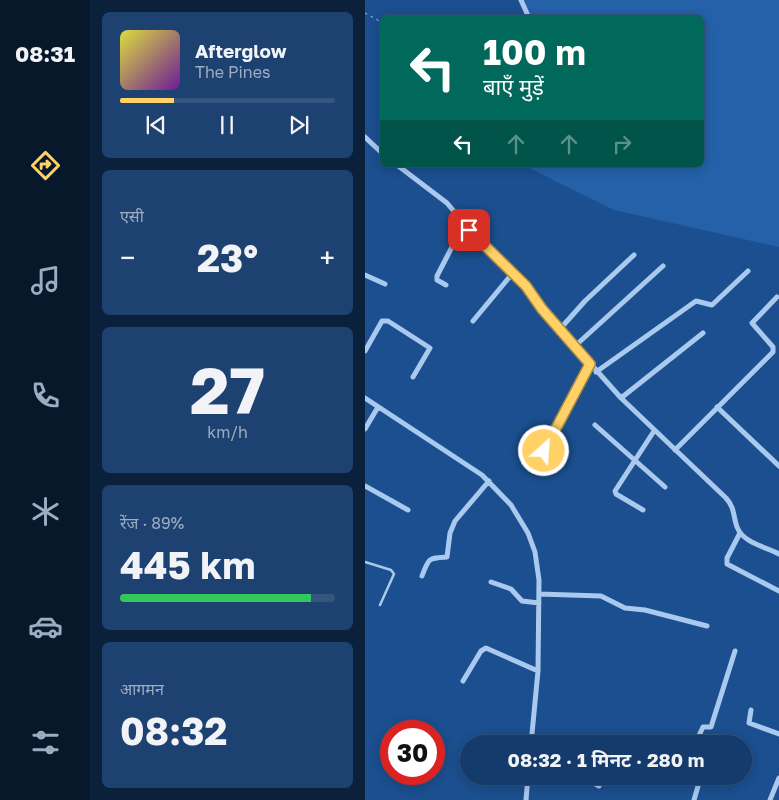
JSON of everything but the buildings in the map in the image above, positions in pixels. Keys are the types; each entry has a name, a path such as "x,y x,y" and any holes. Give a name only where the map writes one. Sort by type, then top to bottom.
{"street":[{"path":"521,0 528,15"},
{"path":"365,137 380,151"},
{"path":"400,167 441,197 469,230 526,286 542,309 621,398 654,432 731,503 740,533 757,545 779,554"},
{"path":"446,285 437,280 437,276 453,245 469,230"},
{"path":"560,329 585,301 634,256"},
{"path":"575,346 663,266"},
{"path":"597,372 697,301 712,305 748,271"},
{"path":"473,321 512,274"},
{"path":"365,275 385,284"},
{"path":"675,450 717,407 777,352 752,323 777,297"},
{"path":"365,351 382,321 388,321 429,346 429,351 413,376"},
{"path":"621,398 703,333"},
{"path":"561,461 544,450 590,364"},
{"path":"365,398 489,481 511,505 528,533 535,552 539,594 538,671 532,735"},
{"path":"365,429 378,407"},
{"path":"717,407 779,466"},
{"path":"595,425 665,487"},
{"path":"643,510 615,492 654,432"},
{"path":"422,576 431,559 435,556 447,557 450,533 455,521 489,481"},
{"path":"365,486 408,510"},
{"path":"740,533 727,558 727,564 779,591"},
{"path":"491,582 511,589 522,601 539,603"},
{"path":"539,594 601,596 625,608 645,610 707,626"},
{"path":"463,681 481,651 486,648 538,671"},
{"path":"699,735 703,727 711,727 735,651"},
{"path":"751,710 749,723 779,734"},
{"path":"770,800 779,778"},
{"path":"526,800 527,785"},
{"path":"694,800 698,785"}],"lane":[{"path":"365,562 391,570 394,574 380,604"}],"path":[{"path":"365,13 380,21"}],"shaded area":[{"path":"520,0 779,0 779,247 614,210 527,167 704,167 704,15 527,15"}],"route":[{"path":"469,230 526,286 542,309 590,364 544,451"}]}
